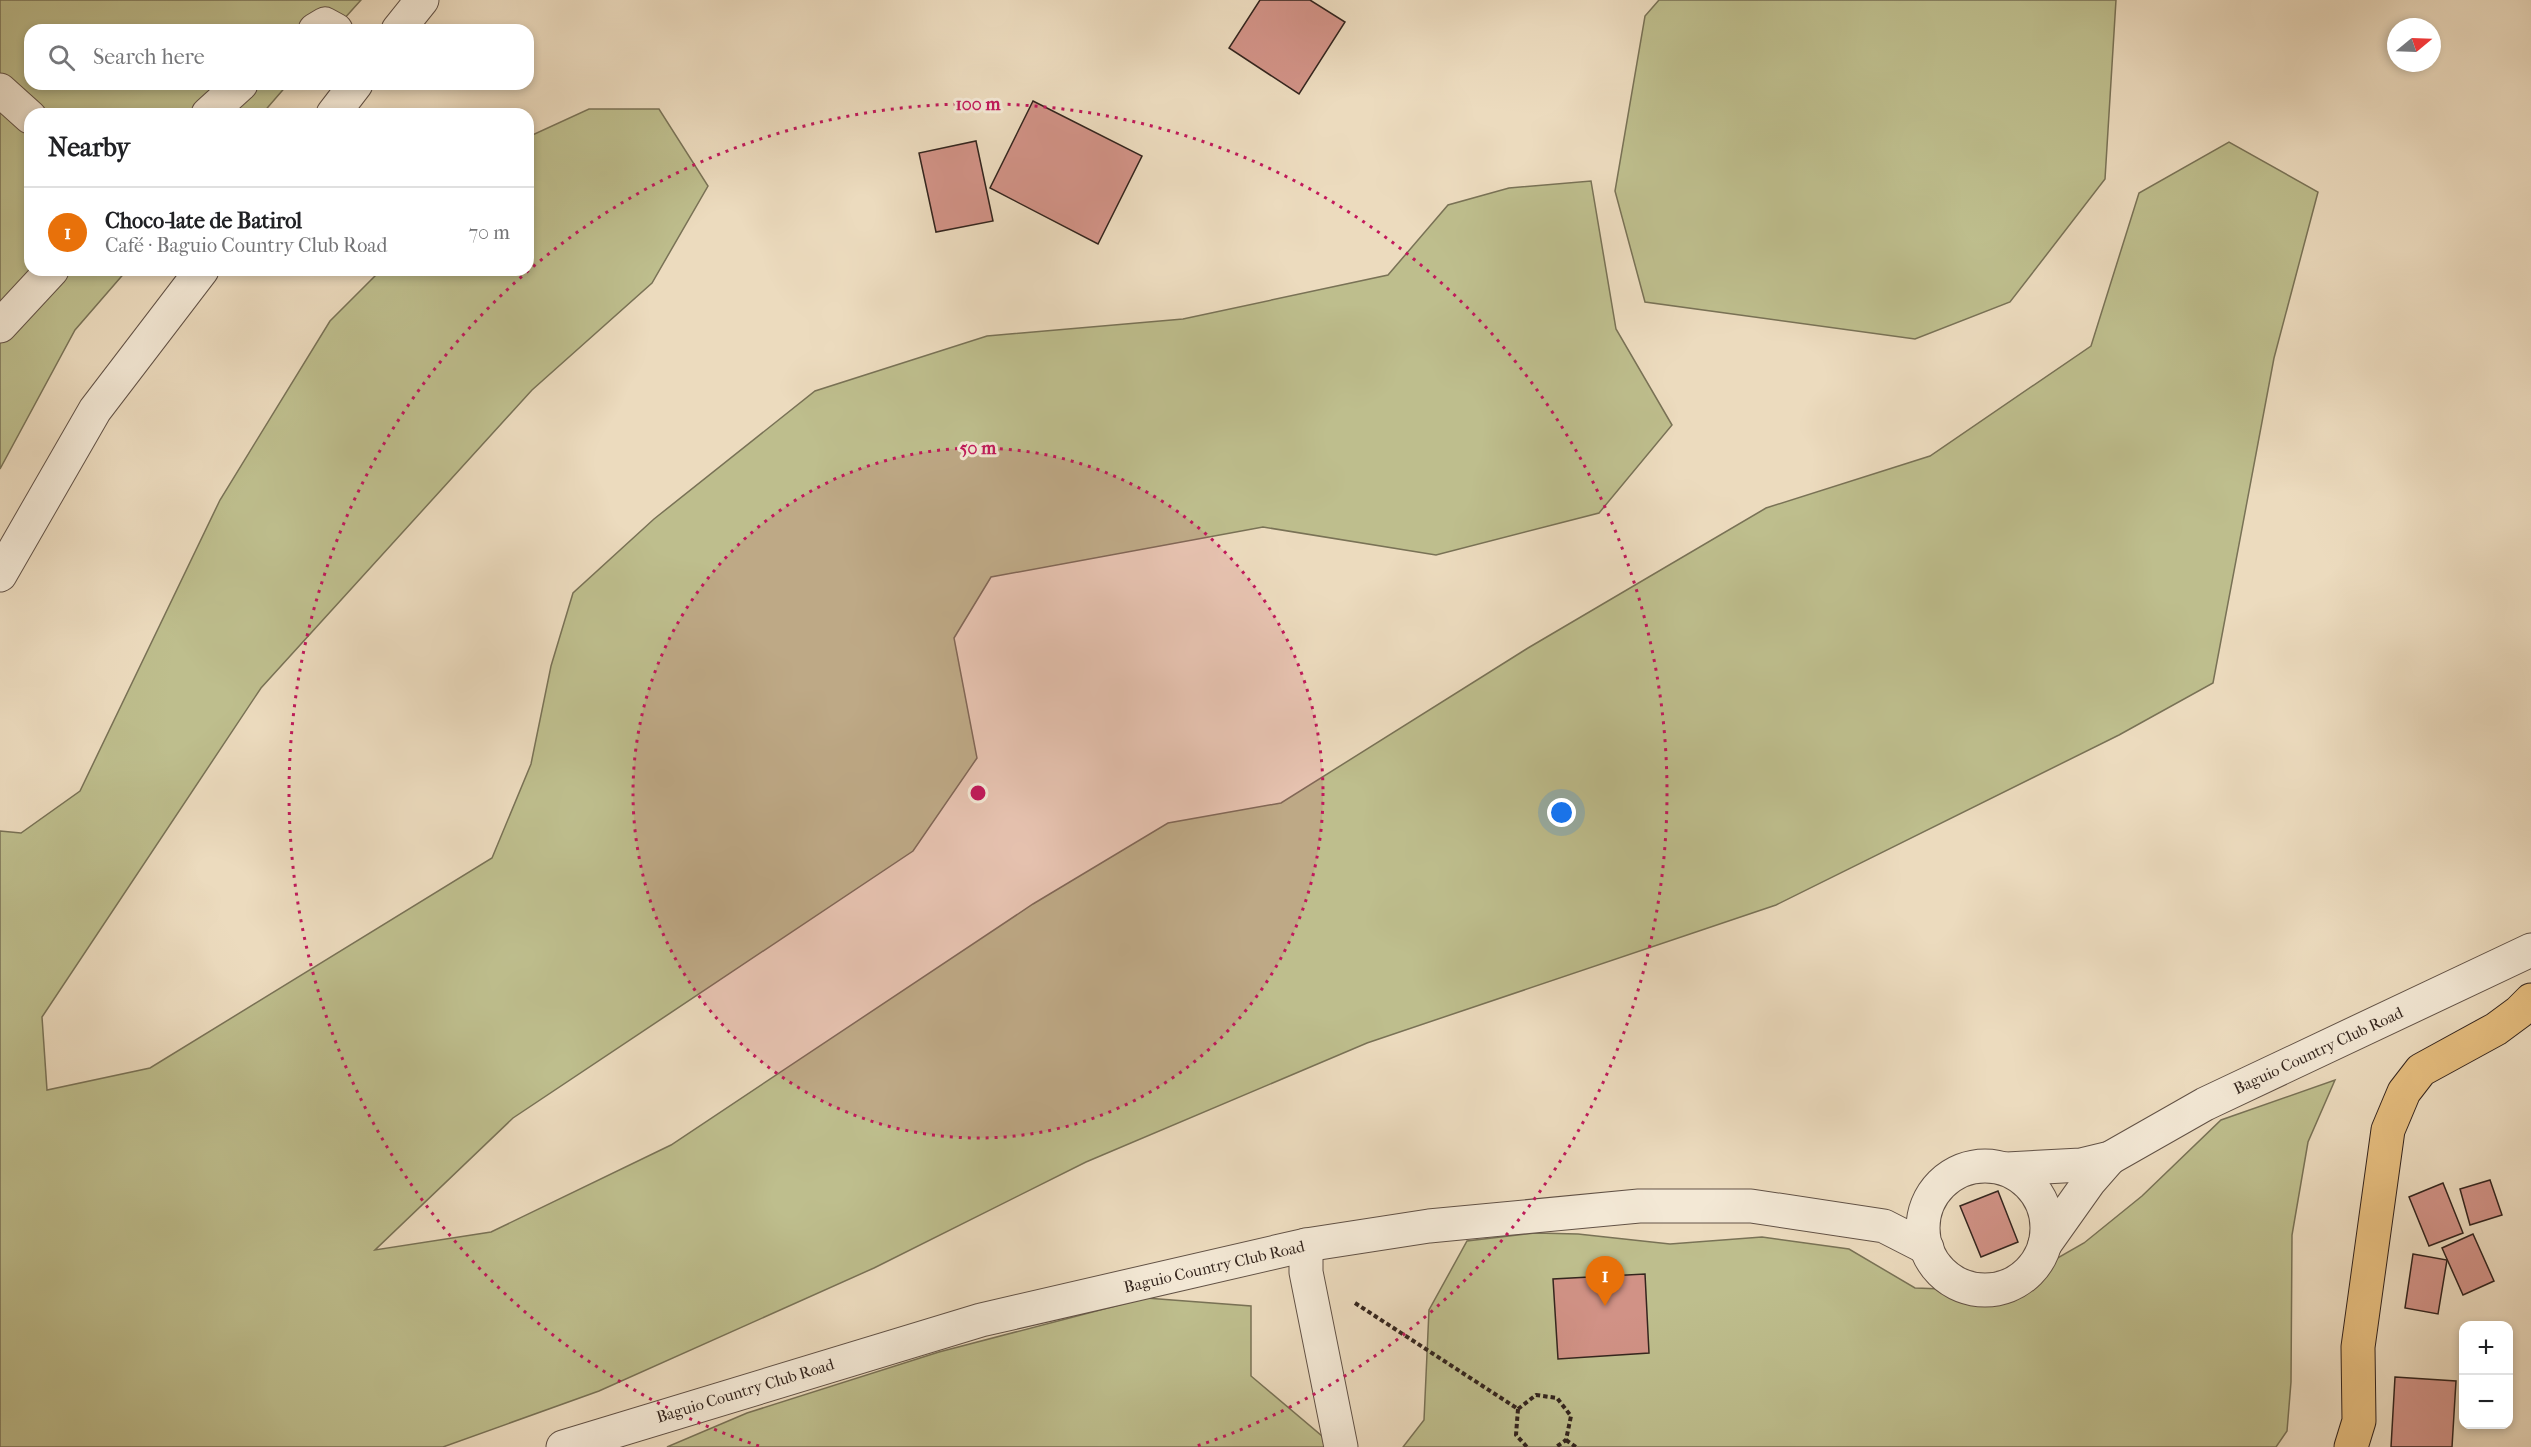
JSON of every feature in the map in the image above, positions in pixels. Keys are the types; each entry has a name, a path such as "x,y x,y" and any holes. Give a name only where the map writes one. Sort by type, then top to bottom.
{"main road":[{"path":"2351,1447 2359,1421 2358,1347 2388,1130 2404,1092 2421,1070 2496,1029 2531,1000"}],"street":[{"path":"403,24 422,0"},
{"path":"0,90 24,112"},
{"path":"215,108 234,90"},
{"path":"338,108 351,90"},
{"path":"0,326 46,276"},
{"path":"0,574 95,410 197,276"},
{"name":"Baguio Country Club Road","path":"2007,1169 2081,1165 2110,1158 2205,1104 2531,950"},
{"name":"Baguio Country Club Road","path":"2045,1244 2089,1182 2110,1158"},
{"path":"1984,1166 2007,1169 2027,1182 2041,1201 2046,1222 2045,1244 2028,1273 2010,1285 1988,1290 1965,1287 1945,1276 1931,1258 1924,1236 1925,1212 1935,1191 1952,1175 1962,1170 1984,1166"},
{"name":"Baguio Country Club Road","path":"563,1447 981,1320 1306,1258 1429,1226 1639,1206 1751,1206 1884,1226 1927,1248"},
{"name":"Baguio Country Club Road","path":"1884,1226 1925,1212"},
{"path":"1306,1258 1341,1447"}],"path":[{"path":"1306,1258 1518,1409"},
{"path":"1527,1447 1516,1435 1518,1409 1536,1395 1557,1398 1571,1416 1566,1440 1556,1447"},
{"path":"1566,1440 1576,1447"}],"green space":[{"path":"0,0 361,0 339,24 24,24 24,90 283,90 267,108 24,108 24,276 122,276 75,330 0,469"},
{"path":"1659,0 2116,0 2105,179 2010,302 1915,339 1645,302 1615,191 1645,16"},
{"path":"589,109 659,109 708,186 652,283 532,390 261,688 42,1017 47,1090 150,1068 492,858 531,764 551,666 573,593 654,519 815,391 987,336 1183,319 1388,275 1448,205 1509,188 1591,181 1616,329 1672,425 1599,513 1436,555 1263,527 991,577 954,638 977,758 913,851 513,1118 375,1250 491,1232 671,1145 1033,904 1168,823 1281,803 1528,648 1766,508 1930,456 2091,346 2139,193 2229,142 2318,192 2274,358 2213,683 2119,735 1776,905 1367,1043 1086,1162 874,1268 599,1391 443,1447 0,1447 0,831 21,833 80,791 220,500 330,321 375,276 534,276 534,134"},
{"path":"2335,1080 2308,1142 2292,1235 2291,1382 2287,1431 2276,1447 1403,1447 1424,1420 1429,1310 1467,1241 1535,1233 1578,1234 1670,1244 1762,1237 1849,1249 1915,1288 2000,1291 2084,1243 2142,1196 2221,1120"},
{"path":"1146,1298 1251,1306 1251,1376 1335,1447 667,1447 747,1413 939,1352"}],"building":[{"path":"1260,0 1310,0 1345,22 1299,94 1229,48"},
{"path":"1033,101 1142,156 1098,244 990,188"},
{"path":"976,141 993,221 936,232 919,153"},
{"path":"2490,1180 2502,1215 2470,1225 2460,1189"},
{"path":"2443,1183 2463,1233 2429,1246 2409,1197"},
{"path":"1998,1191 2018,1242 1981,1257 1960,1206"},
{"path":"2473,1234 2494,1281 2463,1295 2442,1248"},
{"path":"2413,1254 2447,1260 2438,1314 2405,1308"},
{"path":"1645,1274 1649,1353 1558,1359 1553,1279"},
{"path":"2395,1377 2456,1381 2452,1447 2391,1447"}],"place":[{"name":"Choco-late de Batirol","path":"1605,1306"}]}
